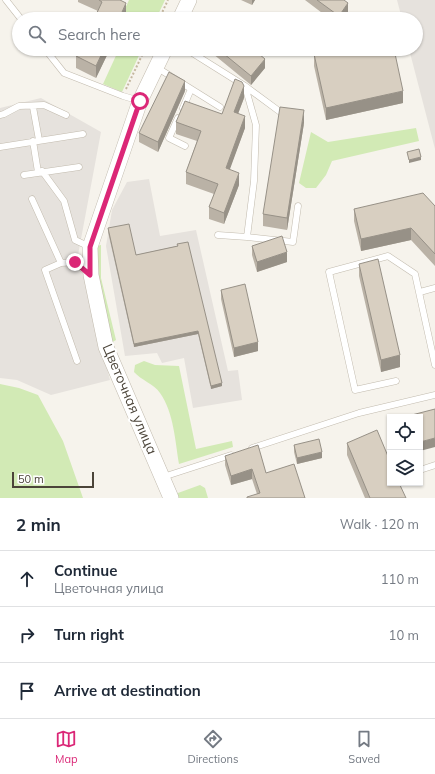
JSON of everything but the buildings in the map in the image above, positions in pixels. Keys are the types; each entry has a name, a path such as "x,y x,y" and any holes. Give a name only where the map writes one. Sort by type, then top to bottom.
{"street":[{"path":"183,12 189,0"},
{"name":"Цветочная улица","path":"162,56 140,101 90,247 90,275 106,347 171,498"}],"lane":[{"path":"6,0 15,12"},
{"path":"51,56 64,73 140,101"},
{"path":"197,56 244,86 283,114"},
{"path":"156,67 220,107"},
{"path":"244,86 256,125 254,181 247,237"},
{"path":"185,146 169,138 191,89"},
{"path":"0,115 19,106 44,106 66,115"},
{"path":"33,107 40,172 64,201 75,240 90,247"},
{"path":"0,147 83,134"},
{"path":"24,174 79,167"},
{"path":"32,199 61,263"},
{"path":"218,235 293,242 298,206"},
{"path":"396,381 356,390 329,272 388,256 415,274 435,366"},
{"path":"77,361 45,270 61,263 75,262 90,275"},
{"path":"420,292 435,288"},
{"path":"246,450 359,413 435,395"},
{"path":"163,477 238,452"},
{"path":"423,469 435,465"}],"path":[{"path":"162,12 168,0"},
{"path":"123,96 142,56"}],"shaded area":[{"path":"397,0 435,0 435,149 411,56 423,56 423,12 400,12"},
{"path":"41,98 101,132 78,255 110,380 51,395 17,380 0,378 0,108"},
{"path":"149,179 160,236 196,230 228,371 238,370 242,400 193,408 184,358 162,363 157,353 125,356 106,246 112,210 127,182"}],"green space":[{"path":"129,0 165,0 159,12 124,11"},
{"path":"116,56 139,56 122,92 103,84"},
{"path":"416,128 419,141 332,161 326,175 316,188 306,188 299,183 311,132 328,142"},
{"path":"101,245 101,278 116,340 111,343 95,275 96,246"},
{"path":"144,361 155,365 179,366 196,449 232,441 233,447 179,464 171,418 165,401 157,390 134,372 135,365"},
{"path":"0,384 19,388 38,395 63,441 83,498 0,498"},
{"path":"200,485 205,488 208,498 176,498 178,493"}],"route":[{"path":"75,262 90,275 90,247 140,101"}]}
